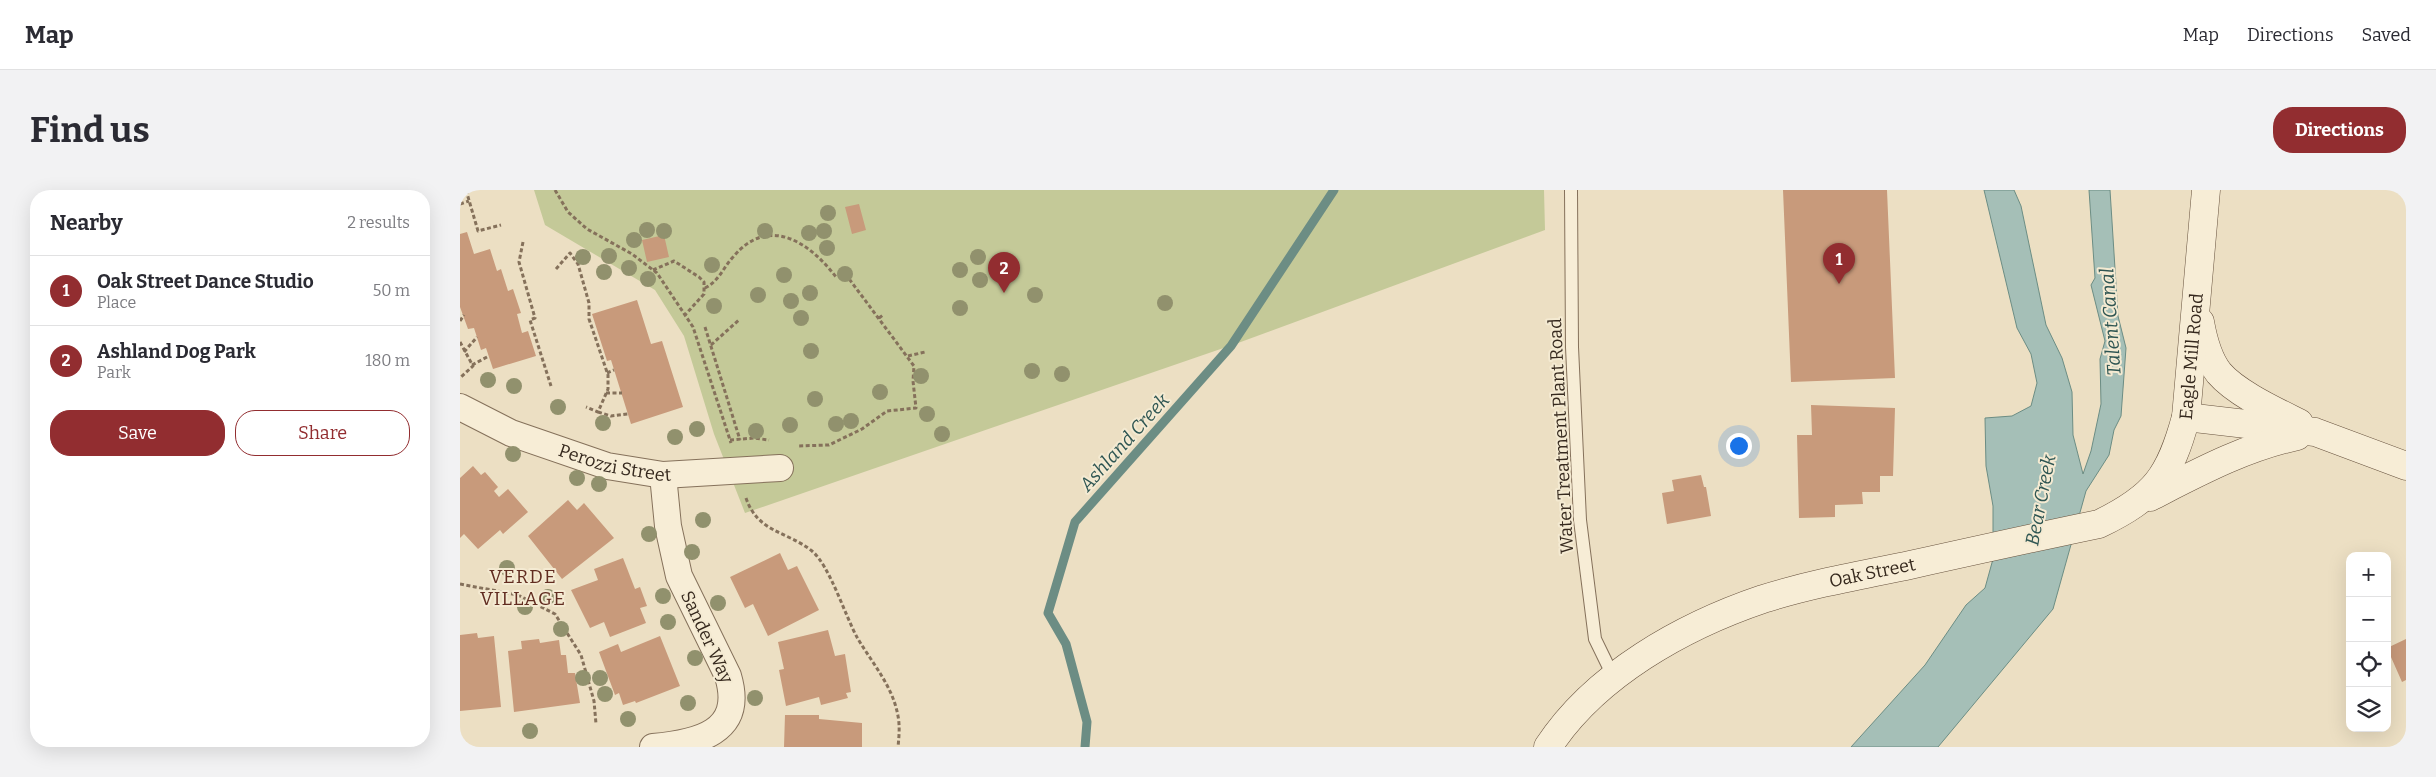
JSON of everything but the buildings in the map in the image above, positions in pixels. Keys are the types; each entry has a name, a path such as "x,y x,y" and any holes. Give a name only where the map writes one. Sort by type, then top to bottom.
{"street":[{"name":"Eagle Mill Road","path":"2206,190 2186,417 2316,432 2406,466"},
{"path":"2196,306 2205,345 2220,373 2254,400 2316,432"},
{"name":"Perozzi Street","path":"460,407 511,432 606,466 663,474 785,457"},
{"name":"Oak Street","path":"1548,747 1572,716 1613,676 1677,637 1720,615 1763,599 1861,575 2099,524 2136,504 2156,487 2168,469 2186,417"},
{"path":"2136,504 2225,459 2263,443 2316,432"},
{"name":"Sander Way","path":"653,747 677,745 709,736 724,721 731,700 731,687 728,676 679,576 668,526 663,474"}],"lane":[{"name":"Water Treatment Plant Road","path":"1571,190 1572,347 1580,520 1595,639 1613,676"}],"path":[{"path":"466,190 478,231 501,225"},
{"path":"554,190 568,212 587,229 626,250 653,270 685,315 693,327 730,440 762,438 777,442"},
{"path":"460,204 469,201"},
{"path":"685,315 697,303 705,288 713,284 732,257 750,242 764,237 789,237 817,254 836,278 847,276 908,356 914,366 912,381 916,408 887,411 862,429 829,445 785,457"},
{"path":"523,242 519,262 535,318 530,320 551,386"},
{"path":"556,269 570,253 580,272 589,303 589,319 595,330 609,381 598,412"},
{"path":"653,270 674,261 699,276 704,282 705,288"},
{"path":"460,321 464,315"},
{"path":"879,318 883,315"},
{"path":"711,346 740,320"},
{"path":"705,327 740,440"},
{"path":"464,352 477,337"},
{"path":"460,342 472,365"},
{"path":"908,356 925,352"},
{"path":"462,377 472,369 472,365 489,356"},
{"path":"607,373 614,370"},
{"path":"606,393 622,393"},
{"path":"586,407 611,416 628,414"},
{"path":"746,498 758,520 813,551 823,565 858,639 876,664 888,689 898,717 898,747"},
{"path":"460,584 518,595 555,614 581,655 594,700 596,724"}],"green space":[{"path":"534,190 1544,190 1545,230 1238,343 745,513 714,434 684,336 655,290 545,225"}],"water":[{"path":"1984,190 2014,190 2021,206 2046,325 2062,358 2072,392 2073,435 2083,474 2091,451 2101,404 2100,359 2105,341 2091,285 2095,278 2089,190 2110,190 2118,316 2126,348 2121,416 2114,430 2109,455 2086,491 2053,609 1938,747 1851,747 1925,665 1966,605 1985,588 1993,559 1993,506 1986,466 1985,418 2012,416 2031,406 2037,383 2031,354 2017,328"}],"waterway":[{"name":"Ashland Creek","path":"1085,747 1087,722 1066,644 1048,613 1075,522 1231,346 1334,190"}],"place":[{"name":"Oak Street Dance Studio","path":"1839,284"},
{"name":"Ashland Dog Park","path":"1004,293"}],"district":[{"name":"VERDE VILLAGE","path":"523,587"}],"water label":[{"name":"Talent Canal","path":"2110,322"},
{"name":"Bear Creek","path":"2040,500"}]}
